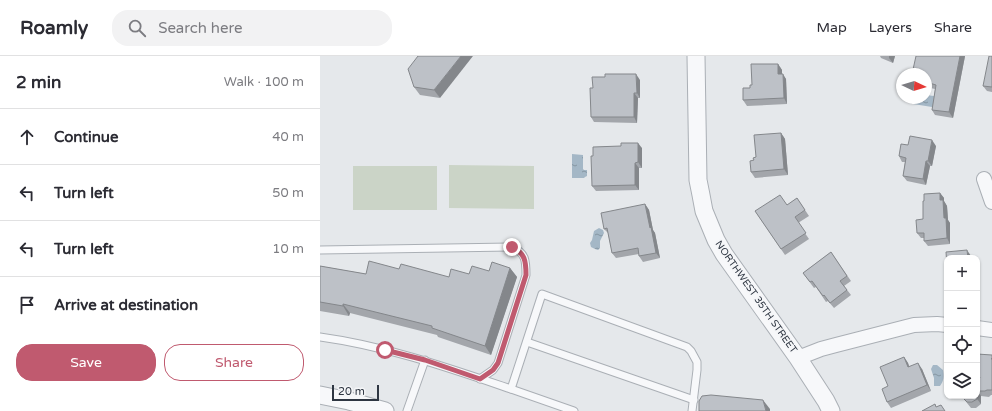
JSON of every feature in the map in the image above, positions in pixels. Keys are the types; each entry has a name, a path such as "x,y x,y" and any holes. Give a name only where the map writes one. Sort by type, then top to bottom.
{"street":[{"name":"NORTHWEST 35TH STREET","path":"696,56 697,164 704,211 716,240 724,254 798,358 831,411"},
{"path":"984,179 992,202"},
{"path":"798,358 821,349 914,325 944,325"},
{"path":"980,328 992,330"},
{"path":"320,395 385,411"}],"lane":[{"path":"320,250 512,247 518,250 524,257 526,264 526,275 498,363 493,370 480,379"},
{"path":"511,389 542,294 687,347 697,362 692,411"},
{"path":"320,337 351,342 425,360 574,411"},
{"path":"527,342 694,400"},
{"path":"407,411 425,360"}],"shaded area":[{"path":"449,165 534,166 534,209 449,208"},
{"path":"353,166 437,166 437,210 353,210"}],"water":[{"path":"932,96 934,96 932,107 913,104 932,104"},
{"path":"572,154 583,155 583,169 587,170 587,176 584,178 572,178"},
{"path":"599,228 603,230 604,233 600,241 600,248 598,250 591,247 590,243 594,231"},
{"path":"933,365 937,365 943,370 944,374 940,386 934,386 934,378 931,369"}],"building":[{"path":"418,56 461,56 434,90 414,87 408,69"},
{"path":"916,56 960,56 949,112 932,110 936,85 932,84 932,68 913,68"},
{"path":"989,56 992,56 992,87 983,86"},
{"path":"751,64 778,64 778,74 783,74 784,98 743,100 743,88 750,88 750,85 752,85"},
{"path":"605,74 636,74 637,93 634,93 634,117 591,117 590,88 593,88 592,77 605,77"},
{"path":"781,133 784,169 751,172 750,161 754,160 753,158 756,157 754,135"},
{"path":"910,136 932,140 923,179 903,176 906,158 899,156 901,144 908,145"},
{"path":"621,143 638,143 638,162 635,163 635,185 592,186 591,156 593,156 593,147 621,146"},
{"path":"940,193 940,200 943,200 944,218 946,218 947,238 924,241 924,233 917,233 916,220 923,219 924,194"},
{"path":"780,195 787,205 797,198 805,210 795,217 806,233 781,249 755,211"},
{"path":"645,204 656,253 639,256 638,248 612,253 607,228 604,229 601,213"},
{"path":"967,250 968,255 946,255 946,252"},
{"path":"831,252 847,276 840,281 847,290 830,303 812,281 810,282 803,273"},
{"path":"369,261 399,269 401,264 449,277 451,269 469,274 472,266 489,271 492,262 510,268 485,346 432,328 432,326 343,304 343,306 320,302 320,266 366,274"},
{"path":"980,354 992,355 992,390 980,391"},
{"path":"904,357 908,367 918,363 927,385 887,402 882,389 888,386 880,367"},
{"path":"711,395 763,400 766,411 699,411 699,401 702,396"},
{"path":"964,399 977,399 972,402 967,402"},
{"path":"935,404 936,407 941,405 945,411 922,411"}],"route":[{"path":"385,350 425,360 480,379 493,370 498,363 526,275 526,264 524,257 518,250 512,247"}]}
